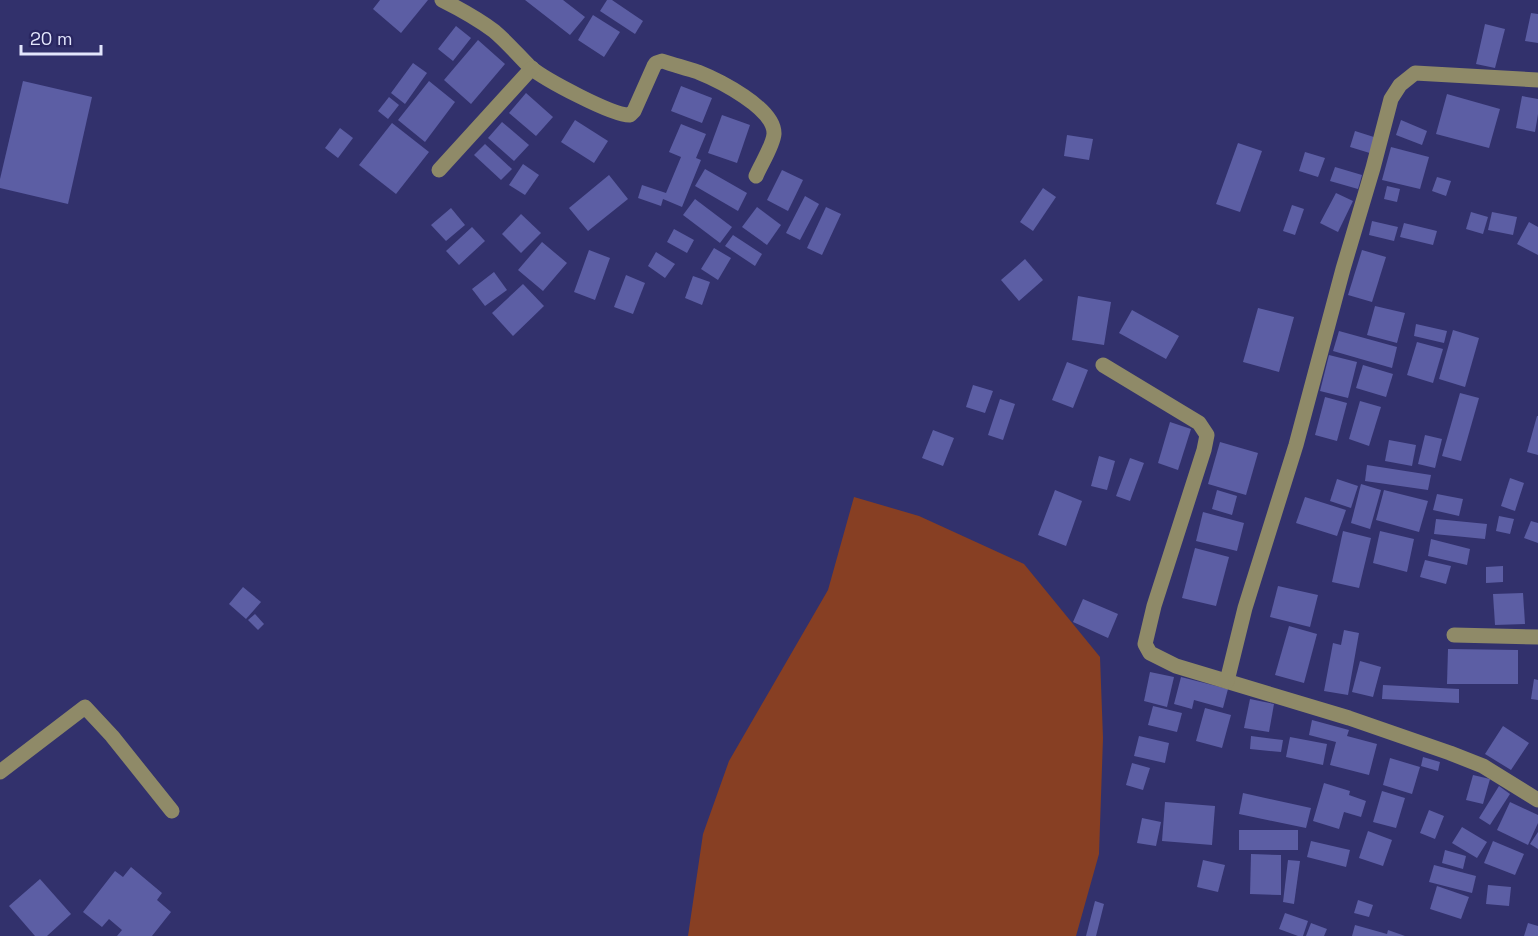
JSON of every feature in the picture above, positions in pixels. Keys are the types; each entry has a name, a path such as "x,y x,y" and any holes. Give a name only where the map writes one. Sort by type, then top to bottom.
{"street":[{"path":"442,0 478,20 532,68 562,87 625,115 630,115 638,105 654,66 662,62 699,73 749,100 764,113 773,127 774,134 756,176"},
{"path":"439,170 532,68"},
{"path":"1227,681 1245,608 1296,445 1391,99 1400,85 1415,73 1538,80"},
{"path":"1103,365 1199,423 1207,435 1154,606 1145,644 1150,652 1176,666 1349,718 1450,753 1483,766 1538,800"},
{"path":"1454,635 1538,637"},
{"path":"0,772 85,707 112,736 172,811"}],"shaded area":[{"path":"854,497 919,516 1024,564 1100,657 1103,738 1099,854 1076,936 688,936 703,834 729,761 828,590"}],"building":[{"path":"380,0 428,0 401,33 373,9"},
{"path":"525,0 563,0 585,17 570,35"},
{"path":"607,0 612,0 643,21 635,34 600,11"},
{"path":"1531,13 1538,14 1538,43 1525,41"},
{"path":"593,15 620,32 604,57 578,40"},
{"path":"1485,24 1505,29 1495,68 1476,64"},
{"path":"456,26 471,38 453,61 438,49"},
{"path":"478,40 505,64 471,104 444,80"},
{"path":"413,63 427,73 405,104 391,93"},
{"path":"23,81 92,97 68,204 0,188 0,179"},
{"path":"429,81 455,102 425,142 398,120"},
{"path":"681,86 712,98 702,123 671,111"},
{"path":"526,93 553,117 536,136 509,113"},
{"path":"1447,94 1500,109 1489,148 1436,134"},
{"path":"1522,96 1538,99 1535,132 1516,128"},
{"path":"389,97 399,105 388,119 378,111"},
{"path":"722,115 750,125 737,163 708,153"},
{"path":"575,120 608,141 594,163 561,142"},
{"path":"1401,120 1427,131 1422,145 1396,135"},
{"path":"502,122 529,145 514,161 488,138"},
{"path":"392,123 429,152 396,194 359,165"},
{"path":"681,124 706,134 696,158 701,160 682,207 663,199 661,206 638,198 642,185 666,193 681,157 669,152"},
{"path":"340,128 353,138 338,158 325,148"},
{"path":"1355,131 1377,138 1373,154 1350,147"},
{"path":"1067,135 1093,139 1089,160 1064,156"},
{"path":"1238,143 1262,151 1240,212 1216,204"},
{"path":"485,144 512,169 501,180 474,155"},
{"path":"1391,147 1429,157 1420,189 1382,180"},
{"path":"1305,152 1325,158 1318,177 1299,171"},
{"path":"523,164 539,175 525,195 509,185"},
{"path":"1335,167 1362,175 1358,189 1330,181"},
{"path":"705,169 747,193 738,211 695,186"},
{"path":"782,170 803,180 788,211 767,200"},
{"path":"609,175 628,199 588,231 569,208"},
{"path":"1437,177 1451,181 1446,196 1432,191"},
{"path":"1387,186 1400,189 1397,202 1384,199"},
{"path":"1043,188 1056,197 1033,231 1020,222"},
{"path":"1336,193 1353,201 1338,232 1320,223"},
{"path":"805,196 819,204 800,240 786,233"},
{"path":"695,199 732,227 720,243 683,215"},
{"path":"1292,205 1304,209 1295,235 1283,231"},
{"path":"757,207 781,225 767,245 742,227"},
{"path":"826,207 841,214 822,255 807,248"},
{"path":"451,208 465,225 446,241 431,225"},
{"path":"1471,212 1488,217 1483,234 1466,229"},
{"path":"1492,212 1517,217 1513,235 1488,230"},
{"path":"521,214 541,233 521,253 502,234"},
{"path":"1372,221 1398,227 1394,241 1369,235"},
{"path":"1529,222 1538,227 1538,255 1517,244"},
{"path":"1404,223 1437,231 1433,245 1400,237"},
{"path":"472,227 485,241 459,265 446,251"},
{"path":"674,229 694,240 687,253 667,242"},
{"path":"733,235 762,254 755,266 725,246"},
{"path":"542,242 567,263 543,291 518,270"},
{"path":"714,248 731,258 718,280 701,269"},
{"path":"589,250 610,258 595,300 574,292"},
{"path":"1362,250 1386,257 1372,302 1348,295"},
{"path":"656,252 675,264 665,278 648,266"},
{"path":"1025,259 1043,280 1019,301 1001,280"},
{"path":"494,272 507,290 485,306 472,289"},
{"path":"626,275 645,283 633,314 614,307"},
{"path":"693,276 710,282 702,305 685,298"},
{"path":"523,284 544,306 513,336 492,313"},
{"path":"1078,296 1111,302 1104,345 1072,340"},
{"path":"1375,306 1405,313 1397,343 1367,335"},
{"path":"1258,308 1294,317 1279,372 1243,362"},
{"path":"1132,310 1179,336 1166,359 1119,333"},
{"path":"1416,324 1447,331 1444,343 1414,336"},
{"path":"1453,330 1479,338 1465,387 1439,379"},
{"path":"1339,331 1397,347 1392,368 1333,351"},
{"path":"1417,342 1443,349 1433,383 1407,375"},
{"path":"1329,355 1357,362 1348,398 1320,391"},
{"path":"1067,362 1088,370 1073,408 1052,400"},
{"path":"1363,365 1393,374 1386,397 1356,388"},
{"path":"973,385 993,391 985,413 966,407"},
{"path":"1460,393 1479,398 1461,461 1442,456"},
{"path":"1325,397 1347,403 1337,441 1315,435"},
{"path":"1000,399 1015,404 1003,440 988,435"},
{"path":"1360,401 1381,407 1369,446 1349,439"},
{"path":"1538,416 1538,455 1527,452"},
{"path":"1170,422 1191,429 1178,470 1158,463"},
{"path":"933,430 954,438 943,466 922,458"},
{"path":"1425,435 1442,439 1435,468 1418,464"},
{"path":"1389,440 1416,445 1412,466 1385,461"},
{"path":"1220,442 1258,453 1246,495 1208,484"},
{"path":"1099,456 1115,461 1107,490 1091,486"},
{"path":"1130,458 1144,463 1130,501 1116,496"},
{"path":"1367,465 1431,475 1428,490 1365,481"},
{"path":"1510,478 1524,483 1515,511 1501,506"},
{"path":"1337,479 1358,486 1351,508 1330,501"},
{"path":"1361,484 1381,490 1370,529 1351,523"},
{"path":"1055,490 1082,501 1066,546 1038,535"},
{"path":"1217,490 1237,496 1232,515 1212,509"},
{"path":"1384,490 1428,501 1419,532 1376,520"},
{"path":"1437,494 1463,499 1459,516 1433,510"},
{"path":"1305,497 1346,510 1337,536 1296,523"},
{"path":"1203,512 1244,523 1237,551 1196,541"},
{"path":"1499,516 1514,519 1510,534 1496,531"},
{"path":"1436,519 1487,524 1485,539 1434,534"},
{"path":"1531,521 1538,523 1538,543 1524,538"},
{"path":"1343,531 1371,538 1359,588 1332,582"},
{"path":"1380,531 1414,539 1407,572 1373,563"},
{"path":"1431,539 1470,549 1467,565 1428,556"},
{"path":"1195,548 1229,557 1216,606 1182,598"},
{"path":"1425,560 1451,566 1446,584 1420,577"},
{"path":"1503,566 1503,582 1486,583 1486,567"},
{"path":"1278,586 1318,595 1310,627 1270,617"},
{"path":"243,587 261,602 246,619 229,604"},
{"path":"1523,593 1525,624 1495,625 1493,594"},
{"path":"1083,599 1118,614 1108,638 1073,622"},
{"path":"255,614 264,624 258,630 248,620"},
{"path":"1289,626 1317,634 1304,683 1275,675"},
{"path":"1344,630 1359,633 1348,695 1324,691 1333,643 1341,645"},
{"path":"1448,649 1518,650 1518,684 1447,684"},
{"path":"1360,661 1381,667 1373,697 1352,692"},
{"path":"1150,672 1174,677 1167,707 1144,701"},
{"path":"1181,677 1228,689 1223,708 1194,700 1192,709 1174,704"},
{"path":"1534,679 1538,680 1538,700 1531,699"},
{"path":"1383,685 1459,689 1459,703 1382,699"},
{"path":"1250,699 1274,704 1269,732 1244,728"},
{"path":"1153,706 1182,713 1177,732 1148,725"},
{"path":"1205,708 1231,715 1222,748 1196,741"},
{"path":"1312,720 1349,730 1347,736 1377,744 1369,775 1330,765 1336,742 1309,735"},
{"path":"1503,726 1529,743 1511,770 1485,754"},
{"path":"1139,736 1169,743 1165,763 1134,756"},
{"path":"1251,736 1283,740 1281,752 1250,749"},
{"path":"1290,737 1327,744 1323,765 1286,757"},
{"path":"1423,757 1440,762 1438,771 1421,766"},
{"path":"1390,758 1420,767 1412,794 1383,785"},
{"path":"1132,763 1150,768 1143,790 1126,785"},
{"path":"1473,775 1490,779 1483,804 1466,800"},
{"path":"1324,783 1350,791 1349,795 1366,801 1361,817 1344,812 1339,829 1313,821"},
{"path":"1499,786 1510,794 1490,825 1479,818"},
{"path":"1382,791 1405,798 1396,828 1373,822"},
{"path":"1243,793 1311,808 1306,828 1239,814"},
{"path":"1165,802 1215,806 1212,845 1162,841"},
{"path":"1510,802 1538,815 1538,823 1528,845 1497,830"},
{"path":"1429,810 1444,816 1435,839 1420,833"},
{"path":"1142,818 1161,822 1156,846 1137,843"},
{"path":"1462,827 1487,842 1477,858 1452,843"},
{"path":"1239,830 1298,830 1298,850 1239,850"},
{"path":"1368,831 1392,840 1383,866 1359,858"},
{"path":"1538,832 1538,849 1530,844"},
{"path":"1311,841 1350,850 1346,867 1307,857"},
{"path":"1493,841 1524,854 1515,875 1484,863"},
{"path":"1445,850 1466,856 1463,869 1442,863"},
{"path":"1251,854 1281,855 1281,895 1250,894"},
{"path":"1203,860 1225,865 1218,892 1197,887"},
{"path":"1288,860 1300,861 1294,904 1283,902"},
{"path":"1434,865 1476,876 1472,893 1429,882"},
{"path":"131,867 162,893 157,900 171,912 152,936 117,936 122,930 109,919 102,927 83,912 115,871 123,877"},
{"path":"40,879 71,914 47,936 35,936 9,906"},
{"path":"1488,885 1511,887 1509,906 1486,904"},
{"path":"1437,886 1469,897 1461,919 1430,909"},
{"path":"1358,900 1373,905 1369,917 1354,913"},
{"path":"1095,901 1104,904 1096,936 1086,936"},
{"path":"1285,913 1308,921 1303,936 1279,929"},
{"path":"1311,923 1327,929 1324,936 1306,936"},
{"path":"1528,923 1538,926 1538,936 1524,936"},
{"path":"1355,925 1387,934 1388,930 1405,936 1352,936"}]}
